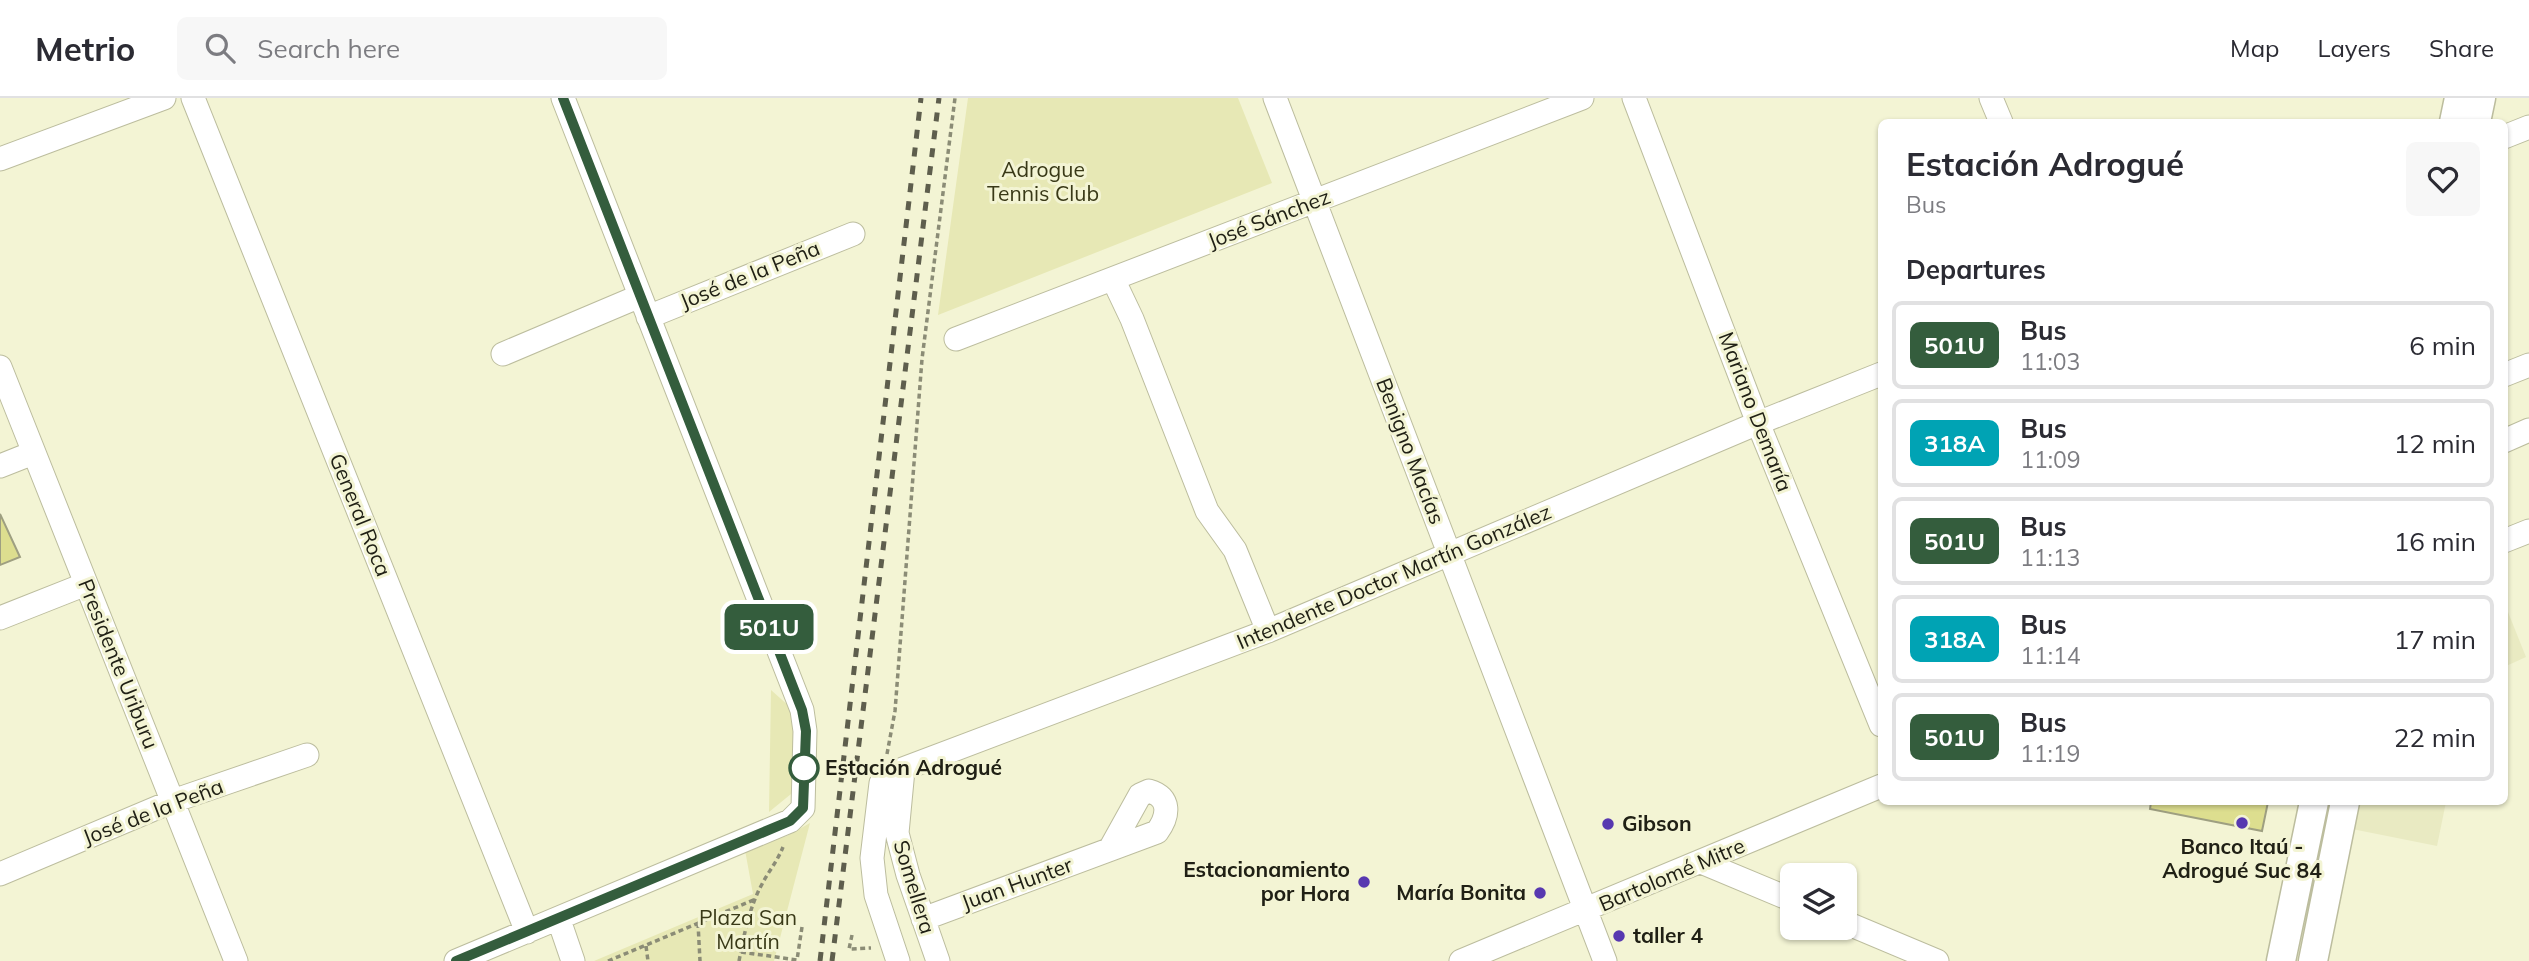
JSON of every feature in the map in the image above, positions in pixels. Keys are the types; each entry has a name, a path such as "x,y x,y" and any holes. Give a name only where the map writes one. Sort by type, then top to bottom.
{"main road":[{"path":"2455,119 2459,98"},
{"path":"2477,119 2481,98"},
{"path":"2281,961 2313,805"},
{"path":"2313,961 2344,805"}],"street":[{"path":"1,156 164,98"},
{"name":"General Roca","path":"192,98 527,932"},
{"path":"456,961 790,821 803,808 806,731 802,710 563,98"},
{"name":"Benigno Macías","path":"1275,98 1605,961"},
{"name":"José Sánchez","path":"957,339 1582,98"},
{"name":"Mariano Demaría","path":"1634,98 1758,423 1878,717"},
{"path":"1991,98 2000,119"},
{"path":"2508,135 2529,127"},
{"name":"José de la Peña","path":"503,354 853,234"},
{"path":"1113,279 1132,319 1207,511 1235,550 1268,631"},
{"path":"2508,373 2529,365"},
{"name":"Presidente Uriburu","path":"0,367 236,961"},
{"name":"Intendente Doctor Martín González","path":"881,783 895,772 1268,631 1758,423 1878,375"},
{"path":"2508,439 2529,430"},
{"path":"0,467 33,453"},
{"path":"2508,539 2529,531"},
{"path":"0,618 86,584"},
{"name":"José de la Peña","path":"0,874 173,801 307,755"},
{"name":"Somellera","path":"903,770 897,833 908,875 938,961"},
{"path":"881,783 872,858 876,895 898,961"},
{"name":"Bartolomé Mitre","path":"1461,961 1878,787"},
{"name":"Juan Hunter","path":"923,919 1110,849"},
{"path":"1701,862 1780,895"},
{"path":"559,920 573,961"},
{"path":"1857,927 1937,961"}],"path":[{"path":"881,783 895,711 922,359 955,98"},
{"path":"739,961 748,917 762,884 776,864"},
{"path":"608,961 756,899"},
{"path":"698,923 700,961"},
{"path":"741,952 797,960 802,927"},
{"path":"849,949 852,935"},
{"path":"646,945 648,961"}],"shaded area":[{"path":"2508,612 2526,657 2508,665"},
{"path":"2356,805 2445,805 2437,846 2352,829"}],"green space":[{"name":"Adrogue Tennis Club","path":"968,98 1238,98 1272,183 938,315"},
{"path":"771,690 790,707 797,751 792,768 791,794 769,812"},
{"name":"Plaza San Martín","path":"810,823 774,961 594,961 753,894 745,850 787,836"}],"building":[{"path":"0,514 20,557 0,565"},
{"name":"Banco Itaú - Adrogué Suc 84","path":"2151,805 2267,805 2262,831 2150,809"}],"railway":[{"path":"820,961 921,98"},
{"path":"832,961 939,98"}],"bus line":[{"name":"501U","path":"456,961 790,821 803,808 806,731 802,710 563,98"}],"place":[{"name":"Estación Adrogué","path":"804,768"},
{"name":"Banco Itaú - Adrogué Suc 84","path":"2242,823"},
{"name":"Gibson","path":"1608,824"},
{"name":"Estacionamiento por Hora","path":"1364,882"},
{"name":"María Bonita","path":"1540,893"},
{"name":"taller 4","path":"1619,936"}]}
